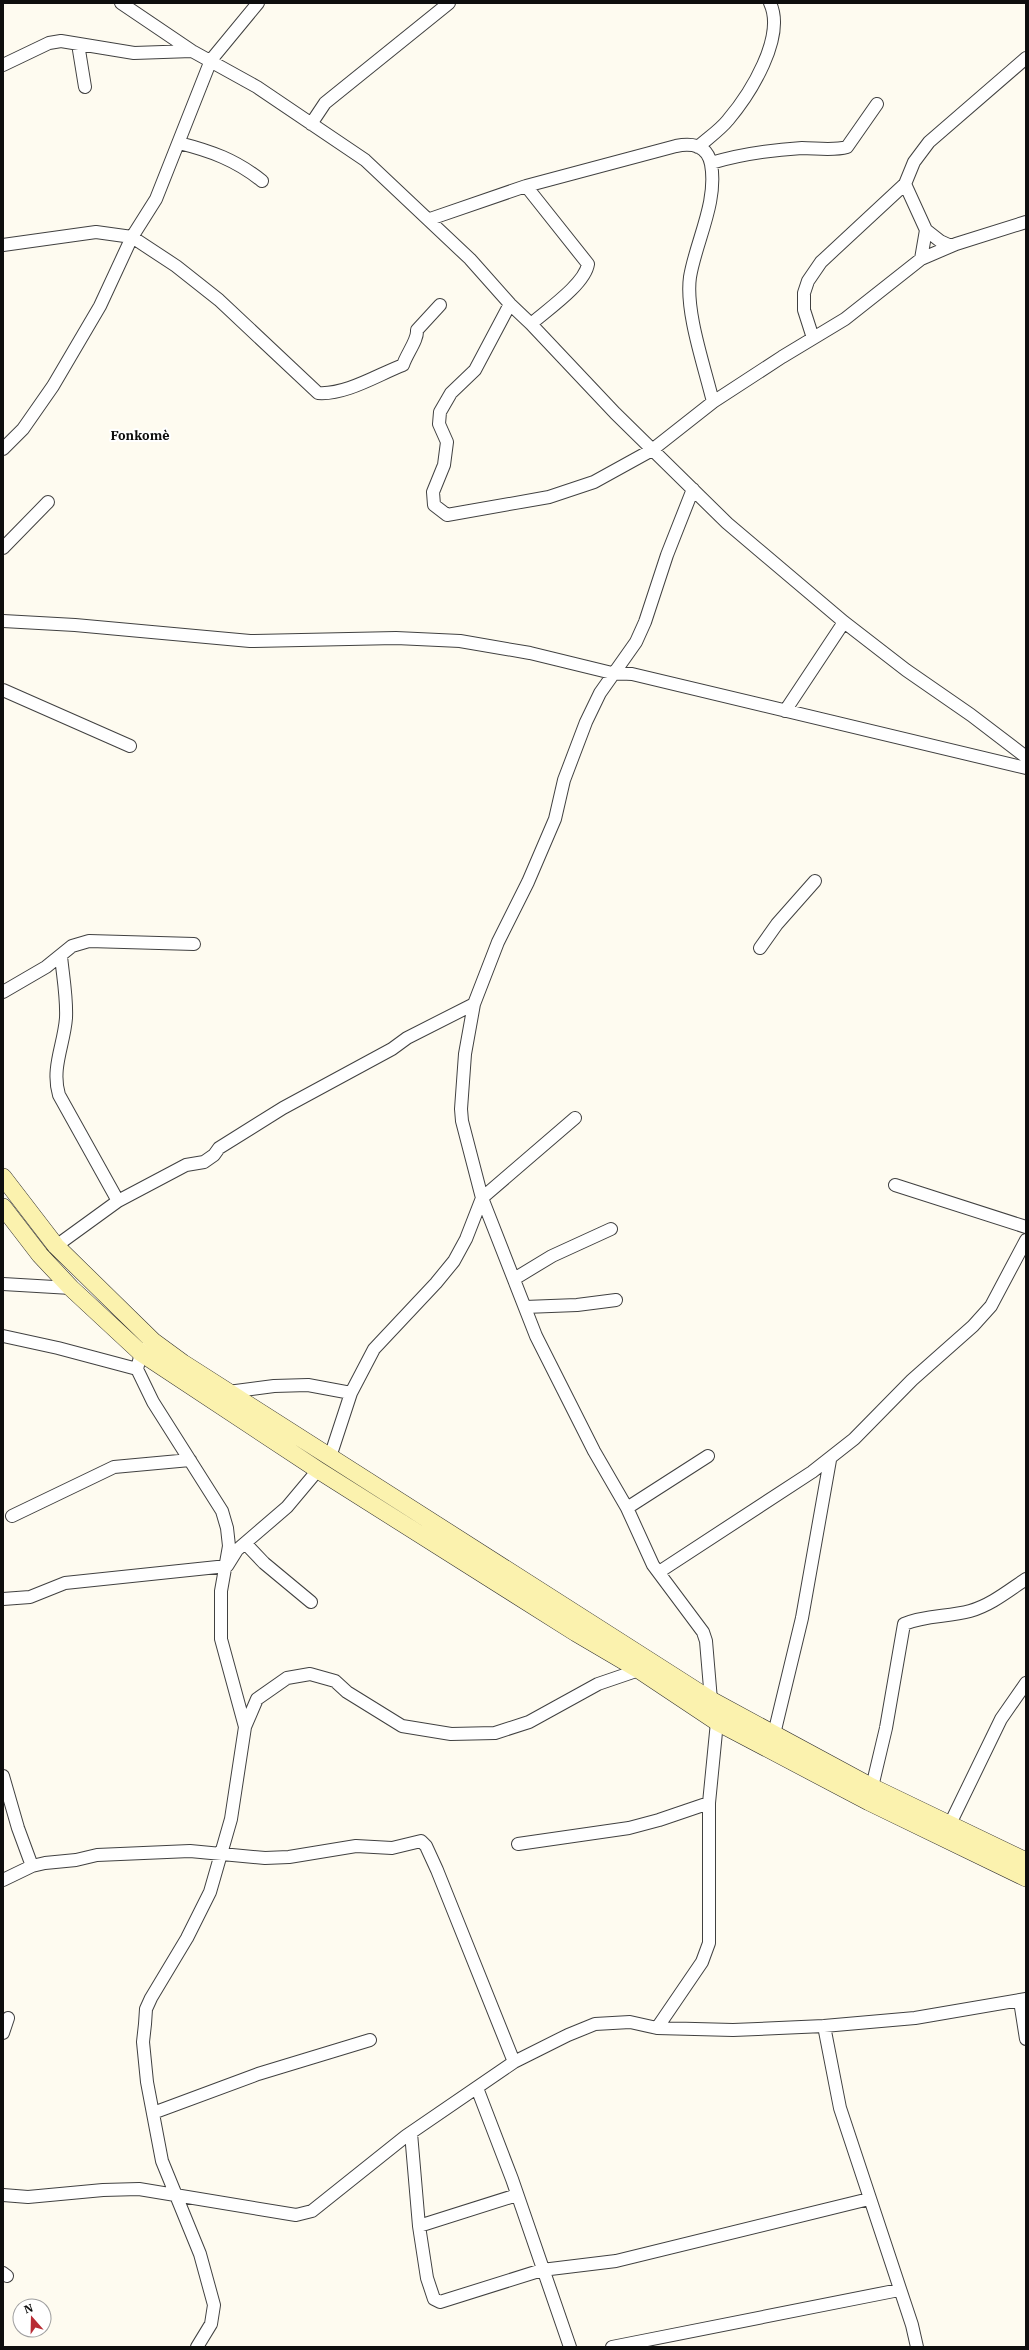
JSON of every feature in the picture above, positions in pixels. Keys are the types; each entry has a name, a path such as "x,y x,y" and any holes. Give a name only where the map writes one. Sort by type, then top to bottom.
{"street":[{"path":"121,3 192,51 211,60 257,87 365,160 430,219 470,259 510,304 532,324 652,450 727,523 844,622 906,670 1026,757"},
{"path":"3,449 23,429 53,386 100,306 132,237 156,199 211,60 258,3"},
{"path":"310,124 325,103 449,3"},
{"path":"698,147 727,121 746,97 768,54 774,16 770,3"},
{"path":"3,65 49,43 61,40 134,53 192,51"},
{"path":"78,44 86,87"},
{"path":"813,338 804,310 804,293 808,281 821,262 905,184 914,162 929,142 1026,58"},
{"path":"711,163 757,151 814,148 840,149 847,147 877,104"},
{"path":"179,143 211,151 238,164 262,181"},
{"path":"430,219 526,186 676,146 691,144 698,147 705,152 711,163 710,203 690,279 690,308 714,402"},
{"path":"905,184 926,230 940,241 951,246"},
{"path":"526,186 588,264 587,271 580,281 532,324"},
{"path":"510,304 475,370 452,393 440,412 440,424 447,442 444,465 433,492 434,505 447,515 549,497 594,482 652,450 714,402 845,319 921,259 951,246 1026,222"},
{"path":"921,259 926,230"},
{"path":"3,245 60,235 96,232 132,237 176,266 218,300 318,393 328,393 348,388 403,365 407,352 418,337 417,330 440,305"},
{"path":"658,2028 702,1962 709,1943 709,1803 717,1722 712,1700 708,1652 703,1632 653,1565 627,1508 594,1451 536,1336 482,1198 462,1121 461,1109 465,1054 474,1004 498,942 528,882 555,820 564,780 586,722 612,673 636,642 645,622 667,555 693,489"},
{"path":"3,548 48,502"},
{"path":"3,621 75,625 250,641 396,638 460,641 530,653 612,673 632,674 1026,768"},
{"path":"785,711 844,622"},
{"path":"3,690 130,746"},
{"path":"760,948 777,924 815,881"},
{"path":"3,992 61,956 72,946 89,941 194,944"},
{"path":"61,956 66,993 66,1020 56,1068 58,1095 118,1201"},
{"path":"56,1246 118,1201 186,1165 204,1162 214,1155 219,1148 283,1108 392,1049 407,1038 474,1004"},
{"path":"330,1457 352,1394 374,1349 436,1283 454,1261 466,1239 482,1198 574,1118"},
{"path":"3,1177 56,1246 153,1341 228,1392 712,1700 872,1787 1026,1861"},
{"path":"895,1185 1026,1227"},
{"path":"3,1207 40,1255 139,1361 318,1470 576,1633 639,1670 717,1722 869,1802 1026,1878"},
{"path":"514,1279 552,1256 611,1229"},
{"path":"658,1572 830,1460 875,1420 912,1380 973,1326 991,1306 1026,1240"},
{"path":"3,1284 71,1288"},
{"path":"524,1307 571,1305 616,1300"},
{"path":"3,1336 58,1348 139,1361"},
{"path":"139,1361 153,1341"},
{"path":"139,1361 153,1402 222,1511 228,1540 227,1566 221,1592 221,1639 245,1727"},
{"path":"228,1392 274,1386 308,1385 352,1394"},
{"path":"627,1508 708,1456"},
{"path":"12,1516 114,1467 190,1460"},
{"path":"774,1734 802,1618 830,1460"},
{"path":"227,1566 237,1550 287,1507 318,1470"},
{"path":"245,1543 264,1563 311,1602"},
{"path":"3,1599 30,1597 65,1584 227,1566"},
{"path":"872,1787 886,1728 904,1624 915,1620 954,1614 988,1604 1026,1579"},
{"path":"197,2347 212,2324 214,2305 200,2254 162,2161 153,2113 143,2042 146,2009 202,1911 210,1892 230,1819 245,1727 257,1699 287,1678 310,1674 335,1681 347,1692 402,1726 433,1732 472,1735 495,1733 529,1722 576,1694 639,1670"},
{"path":"950,1824 1001,1718 1026,1683"},
{"path":"3,1776 18,1828 32,1866"},
{"path":"518,1844 628,1828 659,1820 709,1803"},
{"path":"3,1880 32,1866 97,1854 190,1851 220,1855 266,1858 289,1857 356,1846 392,1848 420,1841 426,1846 437,1870 514,2062"},
{"path":"3,2195 28,2197 103,2190 139,2189 296,2215 312,2211 411,2133 514,2062 568,2035 595,2024 630,2022 658,2028 733,2030 824,2026 915,2018 1023,2000 1026,2039"},
{"path":"3,2033 8,2018"},
{"path":"824,2026 840,2108 899,2290 912,2325 917,2347"},
{"path":"153,2113 258,2074 370,2040"},
{"path":"477,2088 517,2195 570,2347"},
{"path":"411,2133 419,2226 430,2292 434,2299 440,2302 542,2270 616,2261 870,2199"},
{"path":"419,2226 517,2195"},
{"path":"612,2347 899,2290"}],"district":[{"name":"Fonkomè","path":"140,435"}]}
